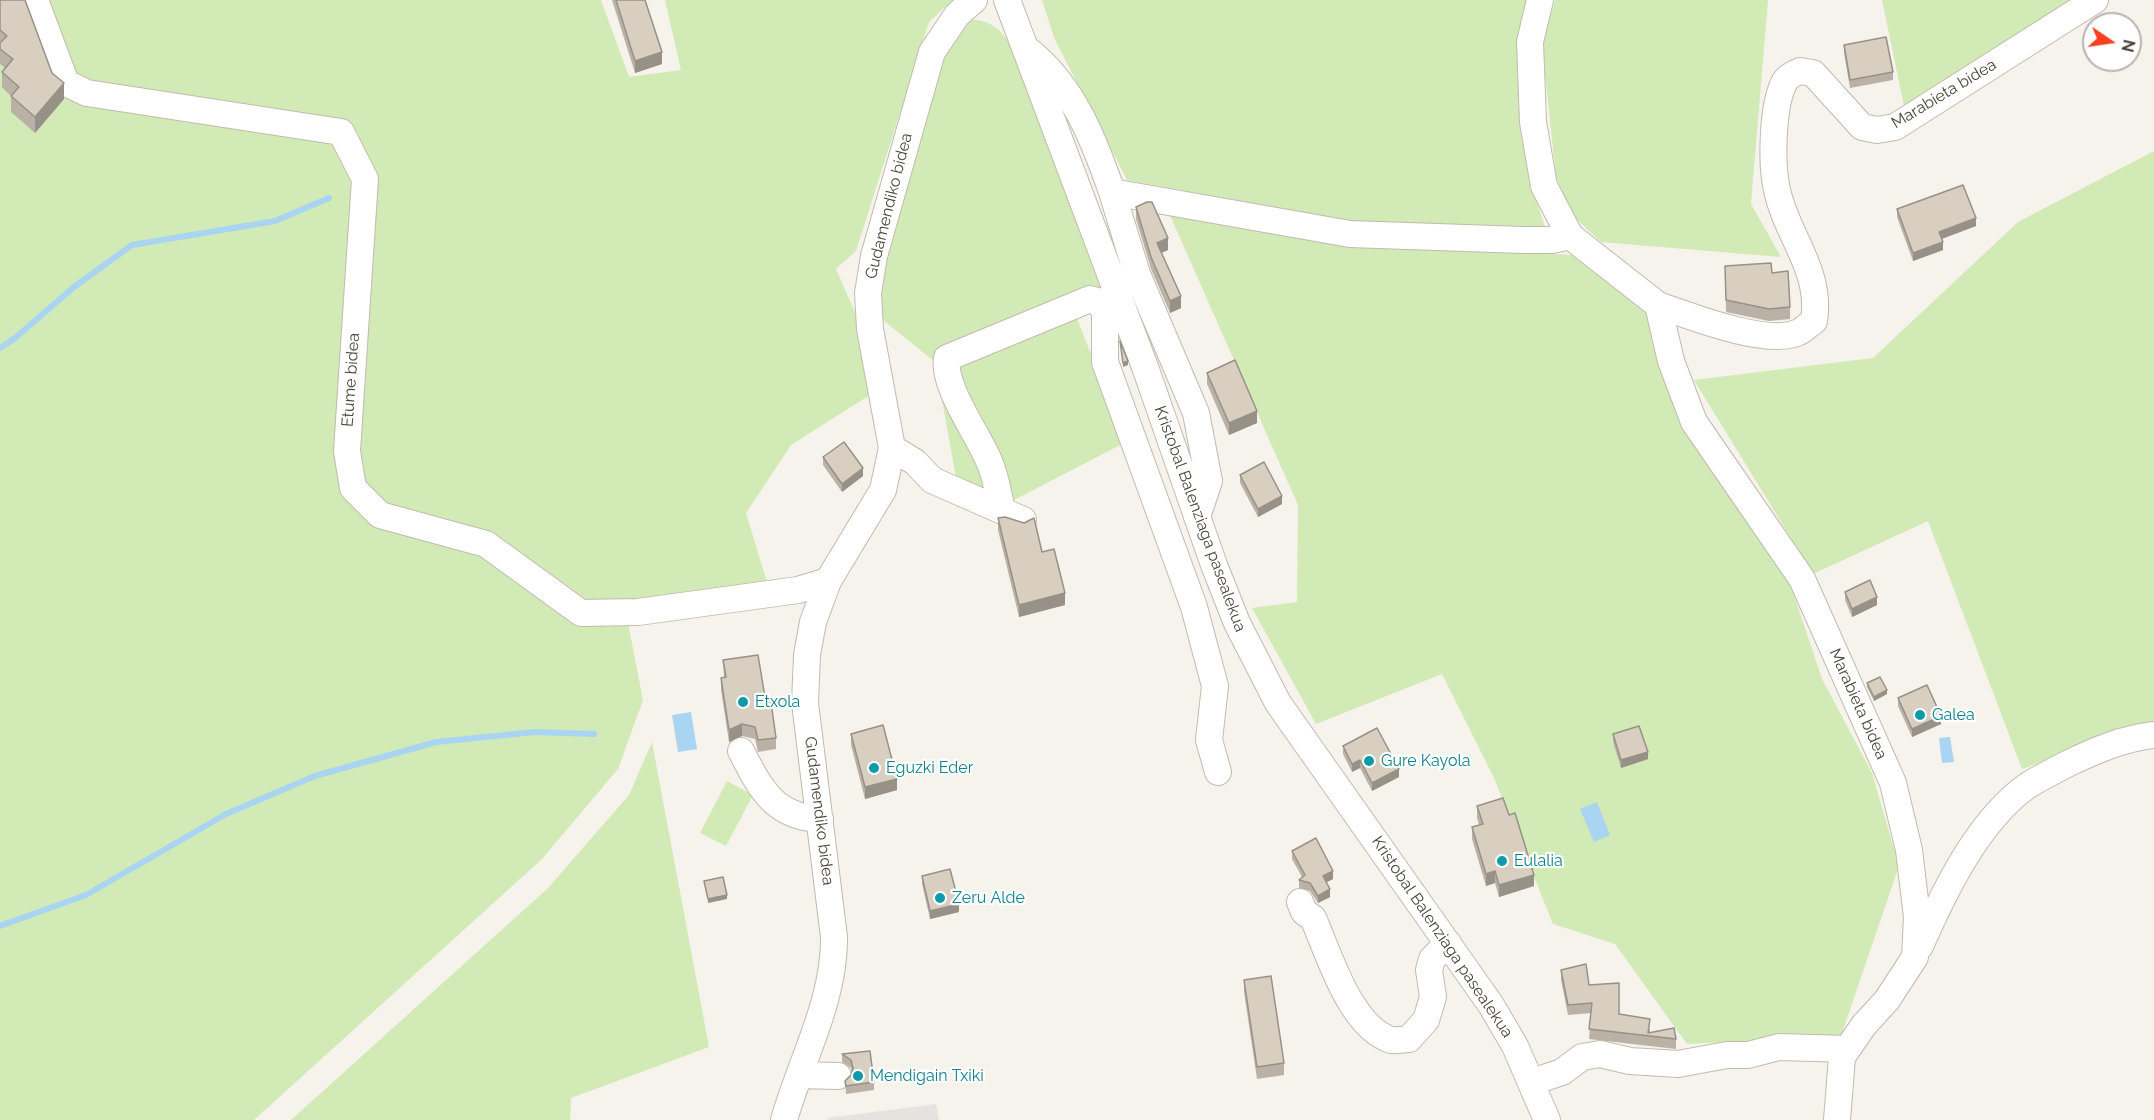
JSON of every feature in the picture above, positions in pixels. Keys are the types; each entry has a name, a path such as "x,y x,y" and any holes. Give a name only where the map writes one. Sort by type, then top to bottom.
{"street":[{"name":"Etume bidea","path":"35,0 66,83 87,93 341,132 365,178 347,451 353,488 381,515 486,544 581,613 638,612 798,590 828,581"},
{"name":"Gudamendiko bidea","path":"784,1120 823,1003 834,958 805,703 807,655 813,622 828,581 883,490 892,448 870,328 868,293 874,256 932,52 957,15 974,0"},
{"name":"Kristobal Balenziaga pasealekua","path":"1007,0 1238,623 1278,703 1497,1015 1515,1046 1547,1120"},
{"name":"Marabieta bidea","path":"1540,0 1530,42 1533,122 1544,186 1570,236 1658,305 1725,327 1779,336 1798,332 1814,321 1817,300 1800,246 1787,221 1776,189 1776,118 1780,94 1786,78 1800,70 1813,73 1862,127 1877,130 1895,127 2095,0"},
{"path":"1026,49 1053,73 1069,95 1098,152 1137,274 1196,413 1209,481 1197,517"},
{"path":"1112,192 1350,234 1523,240 1552,240 1570,236"},
{"path":"892,448 915,462 932,480 1012,515 952,386 945,366 947,358 1090,299 1098,301 1105,311 1105,362 1194,607 1215,686 1209,740 1218,772"},
{"name":"Marabieta bidea","path":"1658,305 1671,361 1694,422 1802,579 1893,783 1909,850 1917,917 1916,957"},
{"path":"1837,1120 1842,1057 1887,1000 1916,957 1962,861 1983,831 2020,793 2083,756 2115,742 2154,735"},
{"path":"741,751 763,792 784,810 801,818 820,819"},
{"path":"1300,902 1304,912 1313,918 1349,1000 1371,1028 1392,1040 1409,1039 1426,1020 1433,997 1430,970 1432,959 1448,944"},
{"path":"1532,1082 1562,1072 1582,1057 1600,1054 1630,1061 1678,1064 1727,1055 1749,1055 1779,1047 1847,1049"},
{"path":"799,1075 838,1076"}],"green space":[{"path":"0,0 601,0 629,77 681,70 665,0 953,0 929,22 856,251 836,269 860,324 873,393 791,445 746,513 767,582 624,602 643,700 618,769 542,859 254,1120 0,1120"},
{"path":"1042,0 1530,0 1520,41 1530,182 1545,227 1351,221 1127,180 1055,40"},
{"path":"1555,0 1768,0 1751,204 1781,257 1601,242 1573,216 1556,177 1542,45"},
{"path":"1882,0 2071,0 1904,106"},
{"path":"969,19 983,21 993,26 1010,44 1100,287 1070,301 1126,442 1014,500 990,497 957,483 935,362 878,316 877,291 938,60"},
{"path":"2154,151 2154,721 2022,769 1928,521 1813,574 1694,380 1873,358 2018,222"},
{"path":"1169,213 1341,245 1573,255 1648,313 1789,580 1822,679 1872,773 1899,866 1841,1036 1687,1044 1615,944 1553,924 1494,778 1442,674 1316,724 1252,608 1297,602 1298,505"},
{"path":"652,742 709,1047 571,1098 570,1120 291,1120 548,888 629,795"},
{"path":"727,781 753,795 726,846 700,833"}],"shaded area":[{"path":"936,1104 939,1120 827,1120 827,1118"}],"water":[{"path":"691,712 697,749 678,752 672,715"},
{"path":"1950,737 1954,762 1942,763 1939,738"},
{"path":"1597,802 1610,835 1594,842 1580,809"}],"building":[{"path":"0,0 25,0 52,73 64,83 35,117 11,96 19,87 2,72 13,59 0,49 0,43 7,36 0,30"},
{"path":"616,0 645,0 662,52 635,61"},
{"path":"1886,37 1893,72 1850,80 1844,45"},
{"path":"1963,185 1976,218 1939,232 1943,242 1913,253 1897,209"},
{"path":"1152,202 1168,238 1157,243 1181,296 1170,301 1151,257 1136,207"},
{"path":"1771,263 1772,273 1788,271 1790,307 1769,309 1726,300 1725,266"},
{"path":"1120,341 1128,361 1123,363"},
{"path":"1235,360 1257,411 1229,423 1207,373"},
{"path":"844,442 863,468 842,484 823,457"},
{"path":"1264,462 1282,496 1258,509 1240,475"},
{"path":"1005,517 1024,523 1034,518 1042,552 1054,549 1065,593 1019,605 998,518"},
{"path":"1870,580 1877,597 1852,609 1845,592"},
{"name":"Etxola","path":"758,655 766,703 771,702 776,738 758,740 755,727 742,724 729,730 721,678 726,677 723,660"},
{"path":"1880,677 1887,690 1874,697 1867,683"},
{"name":"Galea","path":"1927,685 1941,716 1912,729 1898,698"},
{"name":"Eguzki Eder","path":"883,725 897,779 865,787 851,734"},
{"path":"1639,726 1648,752 1621,760 1613,734"},
{"name":"Gure Kayola","path":"1377,728 1399,769 1372,783 1360,760 1352,764 1343,746"},
{"name":"Eulalia","path":"1503,798 1509,815 1515,813 1534,875 1499,885 1495,871 1486,874 1472,827 1483,824 1477,806"},
{"path":"1316,838 1333,871 1323,876 1330,889 1318,896 1310,883 1299,880 1305,875 1292,851"},
{"name":"Zeru Alde","path":"950,869 959,904 930,911 922,876"},
{"path":"723,877 727,895 708,899 704,881"},
{"path":"1586,964 1589,985 1619,983 1619,1014 1650,1019 1648,1033 1674,1028 1676,1039 1589,1029 1592,1003 1568,1005 1561,970"},
{"path":"1271,976 1284,1063 1257,1067 1244,980"},
{"path":"870,1051 874,1082 846,1086 845,1081 851,1075 853,1068 851,1060 842,1054"}],"waterway":[{"path":"0,348 15,338 74,287 132,245 275,221 329,198"},
{"path":"0,926 86,895 226,814 315,776 436,742 535,732 594,734"}],"place":[{"name":"Etxola","path":"743,702"},
{"name":"Galea","path":"1920,715"},
{"name":"Gure Kayola","path":"1369,761"},
{"name":"Eguzki Eder","path":"874,768"},
{"name":"Eulalia","path":"1502,861"},
{"name":"Zeru Alde","path":"940,898"},
{"name":"Mendigain Txiki","path":"858,1076"}]}
